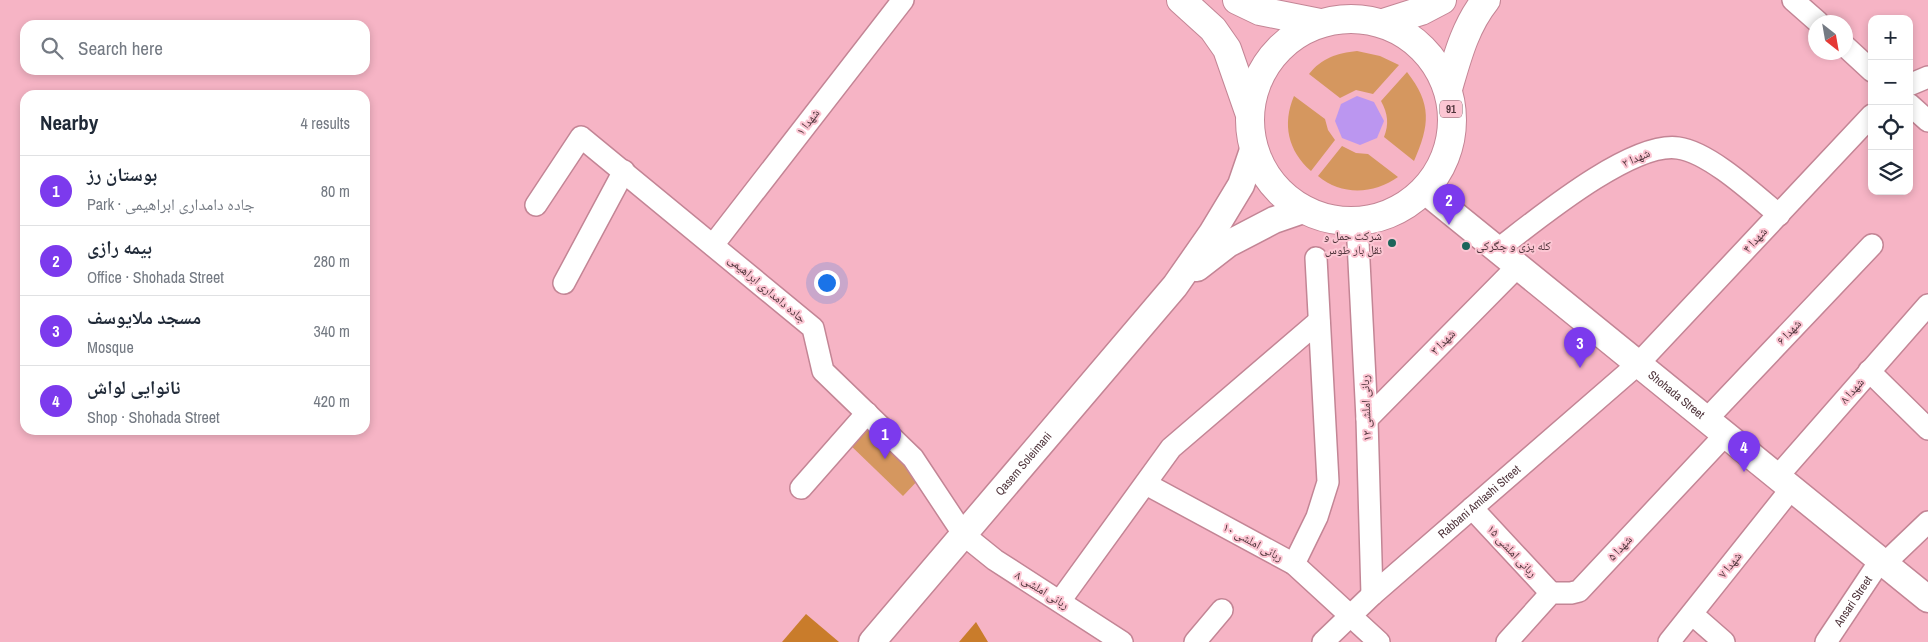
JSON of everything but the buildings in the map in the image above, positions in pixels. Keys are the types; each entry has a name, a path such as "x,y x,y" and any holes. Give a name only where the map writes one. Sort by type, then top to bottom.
{"highway":[{"name":"91","path":"1181,0 1213,30 1228,49 1249,112"},
{"name":"91","path":"1237,0 1260,11 1320,23"},
{"name":"91","path":"1383,23 1421,11 1442,0"},
{"name":"91","path":"1448,90 1460,48 1477,11 1486,0"},
{"name":"91","path":"1351,18 1383,23 1405,33 1423,48 1438,67 1448,90 1452,116 1450,143 1440,168 1424,190 1404,206 1382,217 1357,222 1329,220 1303,210 1281,195 1264,174 1253,150 1249,131 1249,112 1256,82 1271,56 1293,36 1320,23 1351,18"}],"main road":[{"name":"Qasem Soleimani","path":"872,642 1175,286 1212,233 1241,185 1253,150"},
{"name":"Shohada Street","path":"1424,190 1928,599"},
{"name":"Qasem Soleimani","path":"1175,286 1228,244 1274,220 1303,210"}],"street":[{"name":"شهدا ۱","path":"713,245 903,0"},
{"path":"1793,0 1810,15"},
{"path":"1853,53 1868,67"},
{"path":"1913,84 1928,78"},
{"path":"1910,105 1928,121"},
{"name":"شهدا ۴","path":"1638,364 1868,119"},
{"name":"جاده دامداری ابراهیمی","path":"536,205 581,137 814,328 823,371 913,458 964,535"},
{"name":"شهدا ۲","path":"1497,250 1570,196 1612,169 1652,150 1677,148 1695,153 1734,177 1779,215"},
{"path":"564,283 624,171"},
{"name":"ربانی املشی ۱۲","path":"1357,222 1367,419 1372,595"},
{"name":"شهدا ۶","path":"1715,427 1872,244"},
{"path":"1294,564 1317,517 1328,482 1316,258"},
{"name":"شهدا ۳","path":"1367,419 1518,266"},
{"name":"شهدا ۸","path":"1784,483 1869,371 1928,305"},
{"path":"1060,601 1171,448 1319,320"},
{"name":"Rabbani Amlashi Street","path":"1323,642 1372,595 1638,364"},
{"path":"1869,371 1928,429"},
{"path":"802,488 867,413"},
{"name":"شهدا ۵","path":"1551,593 1580,591 1715,427"},
{"name":"شهدا ۷","path":"1669,642 1692,614 1784,483"},
{"name":"ربانی املشی ۱۰","path":"1146,484 1294,564 1379,642"},
{"name":"ربانی املشی ۱۵","path":"1472,508 1551,593"},
{"name":"Ansari Street","path":"1826,642 1882,563 1928,522"},
{"name":"ربانی املشی ۸","path":"964,535 995,560 1122,642"},
{"path":"1507,642 1551,593"},
{"path":"1195,642 1222,610"},
{"path":"1692,614 1724,642"}],"shaded area":[{"path":"1357,51 1380,56 1399,65 1373,94 1356,90 1340,98 1309,74 1314,68 1330,57"},
{"path":"1407,72 1421,94 1426,115 1423,136 1414,161 1384,137 1387,119 1381,101"},
{"path":"1294,96 1325,119 1328,130 1335,140 1311,171 1297,155 1289,136 1288,117"},
{"path":"1357,96 1374,102 1384,121 1377,138 1360,145 1342,138 1335,121 1341,104"},
{"path":"1342,146 1356,153 1368,154 1398,177 1379,187 1358,190 1348,190 1327,182 1318,176"},
{"path":"866,423 922,476 903,496 847,442"},
{"path":"806,614 839,642 782,642"},
{"path":"976,622 988,642 959,642"}],"place":[{"name":"بیمه رازی","path":"1449,225"},
{"name":"شرکت حمل و نقل بار طوس","path":"1392,243"},
{"name":"کله پزی و جگرکی","path":"1466,246"},
{"name":"مسجد ملایوسف","path":"1580,368"},
{"name":"بوستان رز","path":"885,459"},
{"name":"نانوایی لواش","path":"1744,472"}]}
